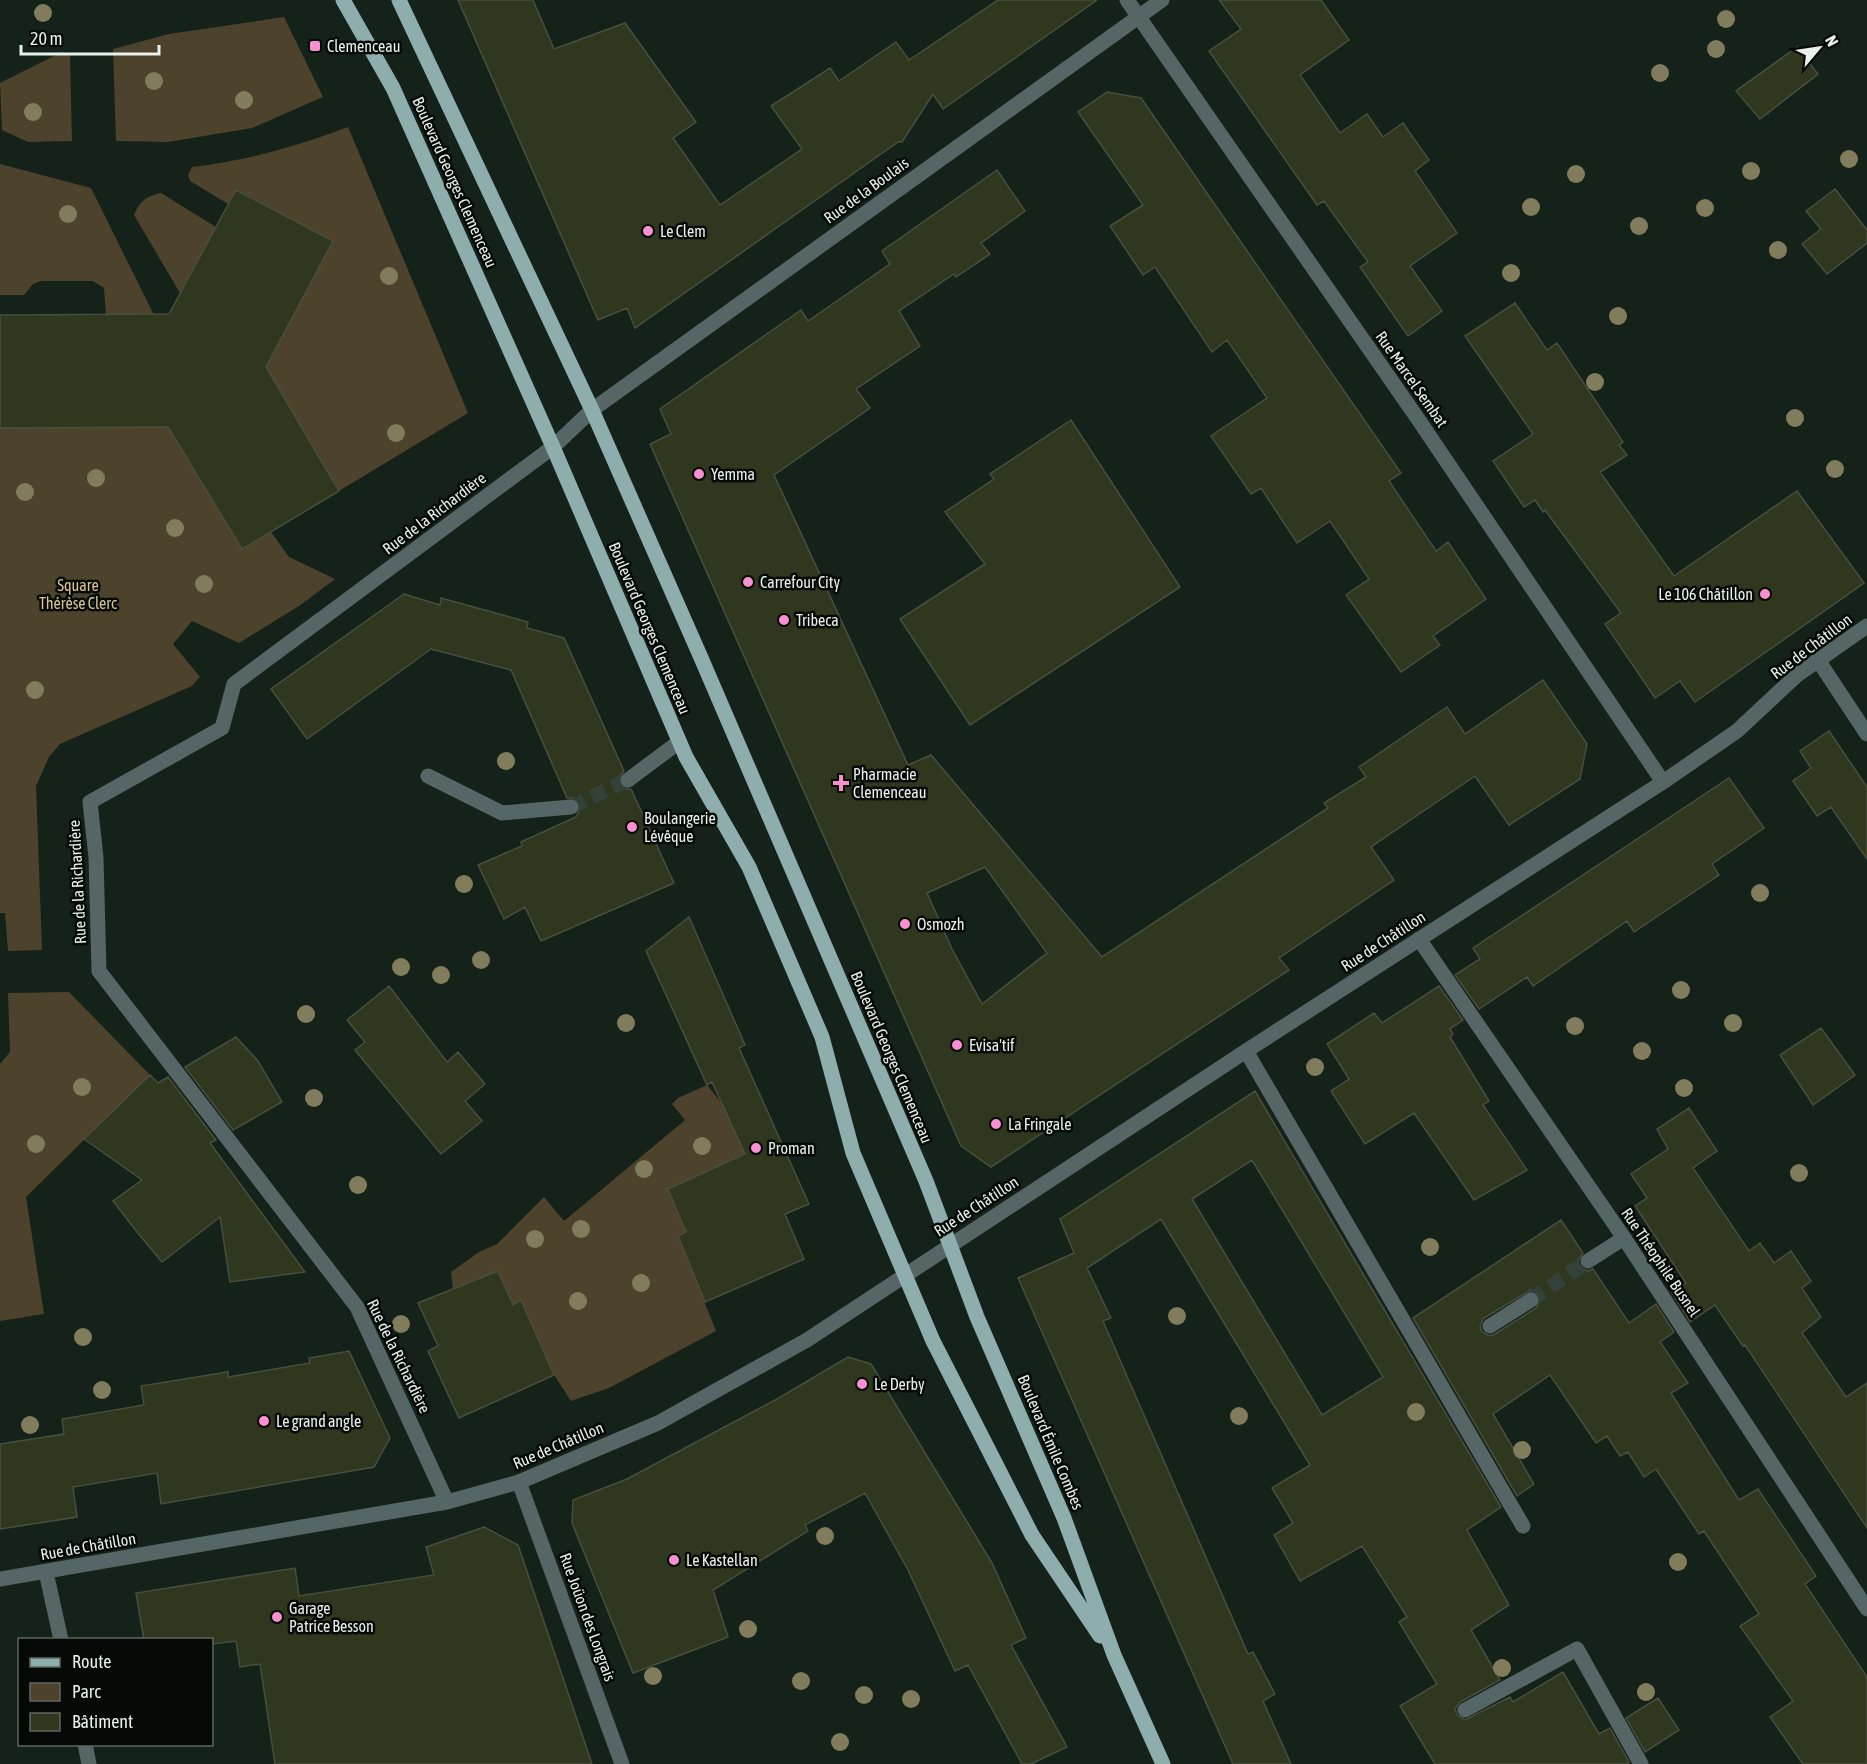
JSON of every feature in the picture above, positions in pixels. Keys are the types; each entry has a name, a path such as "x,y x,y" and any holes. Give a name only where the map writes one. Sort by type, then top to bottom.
{"main road":[{"name":"Boulevard Georges Clemenceau","path":"344,0 393,88 553,447 679,742 748,867 817,1026 853,1153 906,1275"},
{"name":"Boulevard Georges Clemenceau","path":"399,0 592,410 926,1181 950,1245"},
{"name":"Boulevard Émile Combes","path":"950,1245 977,1317 1064,1518 1114,1655 1162,1764"},
{"name":"Boulevard Émile Combes","path":"906,1275 933,1341 1032,1535 1114,1655"}],"street":[{"name":"Rue Marcel Sembat","path":"1127,0 1418,419 1663,782"},
{"name":"Rue de la Boulais","path":"592,410 1162,0"},
{"name":"Rue de la Richardière","path":"447,1502 357,1307 99,971 96,857 90,802 222,728 234,684 553,447 592,410"},
{"name":"Rue de Châtillon","path":"0,1579 447,1502 519,1482 658,1423 807,1340 1246,1051 1663,782 1737,731 1797,675 1867,626"},
{"path":"1818,660 1867,734"},
{"path":"628,780 679,742"},
{"path":"428,776 502,813 572,807"},
{"name":"Rue Théophile Busnel","path":"1419,939 1624,1238 1867,1609"},
{"path":"1246,1051 1523,1526"},
{"path":"1588,1262 1624,1238"},
{"path":"1490,1326 1531,1300"},
{"name":"Rue Joüon des Longrais","path":"519,1482 622,1764"},
{"path":"46,1572 61,1638"},
{"path":"1465,1710 1577,1649 1641,1764"},
{"path":"85,1746 89,1764"}],"green space":[{"path":"284,17 323,97 252,128 168,142 116,141 113,49 169,34"},
{"path":"62,52 70,54 72,141 28,142 2,130 0,83"},
{"path":"348,127 468,413 339,491 266,367 333,241 237,190 228,204 190,181 188,175 192,167 272,152"},
{"path":"0,164 91,188 154,315 106,316 104,288 93,281 41,281 33,284 24,295 0,295"},
{"path":"161,193 216,227 180,293 134,215 144,200"},
{"name":"Square Thérèse Clerc","path":"168,427 241,548 271,532 289,557 335,579 299,606 239,643 192,621 173,644 200,677 192,686 60,744 49,757 36,786 42,950 8,951 5,913 0,913 0,428"},
{"path":"69,992 150,1075 26,1197 44,1314 0,1321 0,1064 10,1052 8,993"},
{"path":"707,1085 723,1105 745,1154 686,1232 678,1236 716,1331 609,1388 571,1401 554,1375 521,1301 513,1305 498,1271 453,1290 451,1272 479,1252 497,1244 544,1197 564,1221 685,1120 672,1104 678,1098"}],"building":[{"path":"458,0 533,0 554,49 625,23 696,122 673,138 720,205 802,149 771,106 830,68 839,81 896,42 909,60 998,0 1097,0 943,109 933,94 902,142 898,142 635,328 627,308 598,320"},
{"path":"1219,0 1321,0 1349,40 1300,75 1340,133 1367,114 1383,137 1403,123 1429,160 1415,171 1457,233 1410,266 1442,311 1408,336 1360,267 1368,262 1324,201 1317,205 1209,51 1241,29"},
{"path":"1797,47 1818,74 1760,119 1736,91"},
{"path":"1107,92 1141,98 1401,473 1389,481 1436,551 1448,542 1486,599 1433,636 1440,645 1401,672 1346,595 1369,579 1330,521 1297,543 1261,488 1251,494 1211,436 1267,398 1227,340 1212,352 1155,267 1143,275 1110,226 1143,205 1078,112"},
{"path":"997,170 1025,211 981,243 990,254 956,277 954,274 899,311 920,346 856,389 870,408 774,475 908,765 931,755 1102,957 1328,808 1324,803 1366,777 1359,767 1447,707 1465,734 1543,680 1587,744 1580,779 1509,825 1475,776 1371,847 1394,880 1279,958 1289,970 991,1167 961,1146 650,444 671,434 660,409 801,310 808,321 890,264 882,251","holes":["985,867 1047,953 982,1004 952,949 927,893"]},
{"path":"1835,189 1867,230 1867,243 1827,274 1802,244 1821,229 1806,211"},
{"path":"236,190 333,241 266,367 339,491 242,549 168,427 0,428 0,315 169,314"},
{"path":"1515,303 1547,350 1557,343 1623,442 1619,445 1627,455 1600,472 1674,576 1797,491 1864,583 1695,702 1680,681 1655,698 1605,624 1621,613 1545,510 1543,512 1535,500 1524,507 1493,461 1533,434 1465,336"},
{"path":"1071,420 1180,587 970,725 900,619 985,564 945,512 994,479 990,474"},
{"path":"404,594 440,605 441,598 528,622 527,628 564,638 624,771 619,777 620,785 625,789 631,789 674,883 541,941 525,907 504,919 478,865 522,846 521,842 576,817 581,807 576,798 567,798 511,670 431,649 307,739 271,689"},
{"path":"1829,731 1867,787 1867,859 1831,807 1817,816 1793,781 1811,768 1800,751"},
{"path":"1729,778 1764,828 1712,864 1719,875 1634,932 1627,921 1533,986 1527,977 1479,1009 1455,975 1480,959 1473,948"},
{"path":"689,917 745,1045 739,1048 809,1204 785,1214 804,1259 705,1302 678,1236 686,1232 668,1189 745,1154 712,1082 707,1085 646,951"},
{"path":"389,986 447,1062 458,1052 485,1084 465,1101 482,1121 441,1154 355,1050 365,1042 347,1020"},
{"path":"1439,986 1463,1020 1450,1029 1453,1034 1450,1037 1489,1101 1483,1105 1527,1170 1474,1200 1414,1113 1365,1144 1331,1091 1349,1079 1327,1044 1374,1013 1382,1023"},
{"path":"1821,1028 1855,1075 1813,1105 1780,1055"},
{"path":"236,1037 258,1061 282,1102 233,1130 185,1067"},
{"path":"150,1075 158,1083 168,1077 216,1140 210,1143 305,1272 230,1282 220,1217 162,1262 137,1232 113,1201 142,1180 84,1139"},
{"path":"1255,1091 1501,1507 1467,1530 1509,1605 1471,1630 1500,1680 1460,1702 1455,1709 1457,1715 1465,1720 1510,1697 1513,1702 1563,1672 1599,1734 1610,1728 1629,1762 1627,1764 1435,1764 1400,1706 1437,1684 1399,1622 1407,1617 1362,1546 1300,1581 1274,1535 1293,1523 1272,1488 1310,1465 1161,1219 1087,1268 1111,1318 1103,1321 1248,1654 1253,1652 1275,1694 1263,1701 1291,1764 1233,1764 1018,1278 1074,1253 1060,1219","holes":["1252,1160 1383,1377 1322,1415 1192,1199"]},
{"path":"1689,1108 1717,1151 1693,1168 1749,1251 1760,1243 1774,1263 1791,1251 1811,1281 1802,1288 1821,1317 1802,1333 1846,1397 1867,1383 1867,1528 1745,1345 1743,1346 1715,1305 1690,1322 1672,1293 1686,1283 1635,1206 1647,1198 1631,1174 1668,1149 1657,1129"},
{"path":"1561,1220 1583,1253 1578,1261 1580,1267 1588,1271 1593,1269 1629,1323 1656,1304 1674,1332 1660,1342 1688,1383 1671,1393 1739,1500 1758,1489 1816,1576 1805,1584 1867,1677 1867,1764 1803,1764 1770,1717 1793,1701 1740,1626 1759,1614 1704,1531 1699,1534 1656,1469 1644,1477 1628,1452 1620,1456 1607,1436 1596,1443 1550,1375 1493,1414 1534,1484 1517,1496 1413,1318","holes":["1531,1290 1536,1292 1541,1299 1536,1308 1495,1334 1490,1336 1482,1332 1480,1326 1484,1318"]},
{"path":"498,1271 513,1305 521,1300 554,1375 459,1418 428,1351 438,1346 418,1303"},
{"name":"Le grand angle","path":"349,1351 390,1438 374,1467 161,1504 157,1473 73,1487 77,1517 0,1529 0,1444 64,1434 62,1419 144,1405 141,1386 228,1372 228,1377 310,1363 309,1358"},
{"path":"848,1357 871,1364 992,1563 1026,1638 1011,1645 1067,1747 1031,1764 1022,1764 968,1665 955,1671 908,1570 865,1493 805,1525 808,1531 713,1590 728,1637 633,1673 572,1523 573,1500 627,1479 777,1399"},
{"path":"484,1527 518,1545 592,1764 275,1764 260,1664 240,1667 236,1641 213,1644 213,1638 144,1638 136,1593 295,1568 299,1596 434,1575 426,1547"},
{"path":"1658,1698 1679,1730 1645,1752 1626,1718"}],"tunnel":[{"path":"571,807 628,780"},
{"path":"1531,1300 1588,1261"}],"place":[{"name":"Clemenceau","path":"315,46"},
{"name":"Le Clem","path":"648,231"},
{"name":"Yemma","path":"699,474"},
{"name":"Carrefour City","path":"748,582"},
{"name":"Le 106 Châtillon","path":"1765,594"},
{"name":"Tribeca","path":"784,620"},
{"name":"Pharmacie Clemenceau","path":"841,783"},
{"name":"Boulangerie Lévêque","path":"632,827"},
{"name":"Osmozh","path":"905,924"},
{"name":"Evisa'tif","path":"957,1045"},
{"name":"La Fringale","path":"996,1124"},
{"name":"Proman","path":"756,1148"},
{"name":"Le Derby","path":"862,1384"},
{"name":"Le grand angle","path":"264,1421"},
{"name":"Le Kastellan","path":"674,1560"},
{"name":"Garage Patrice Besson","path":"277,1617"}]}
